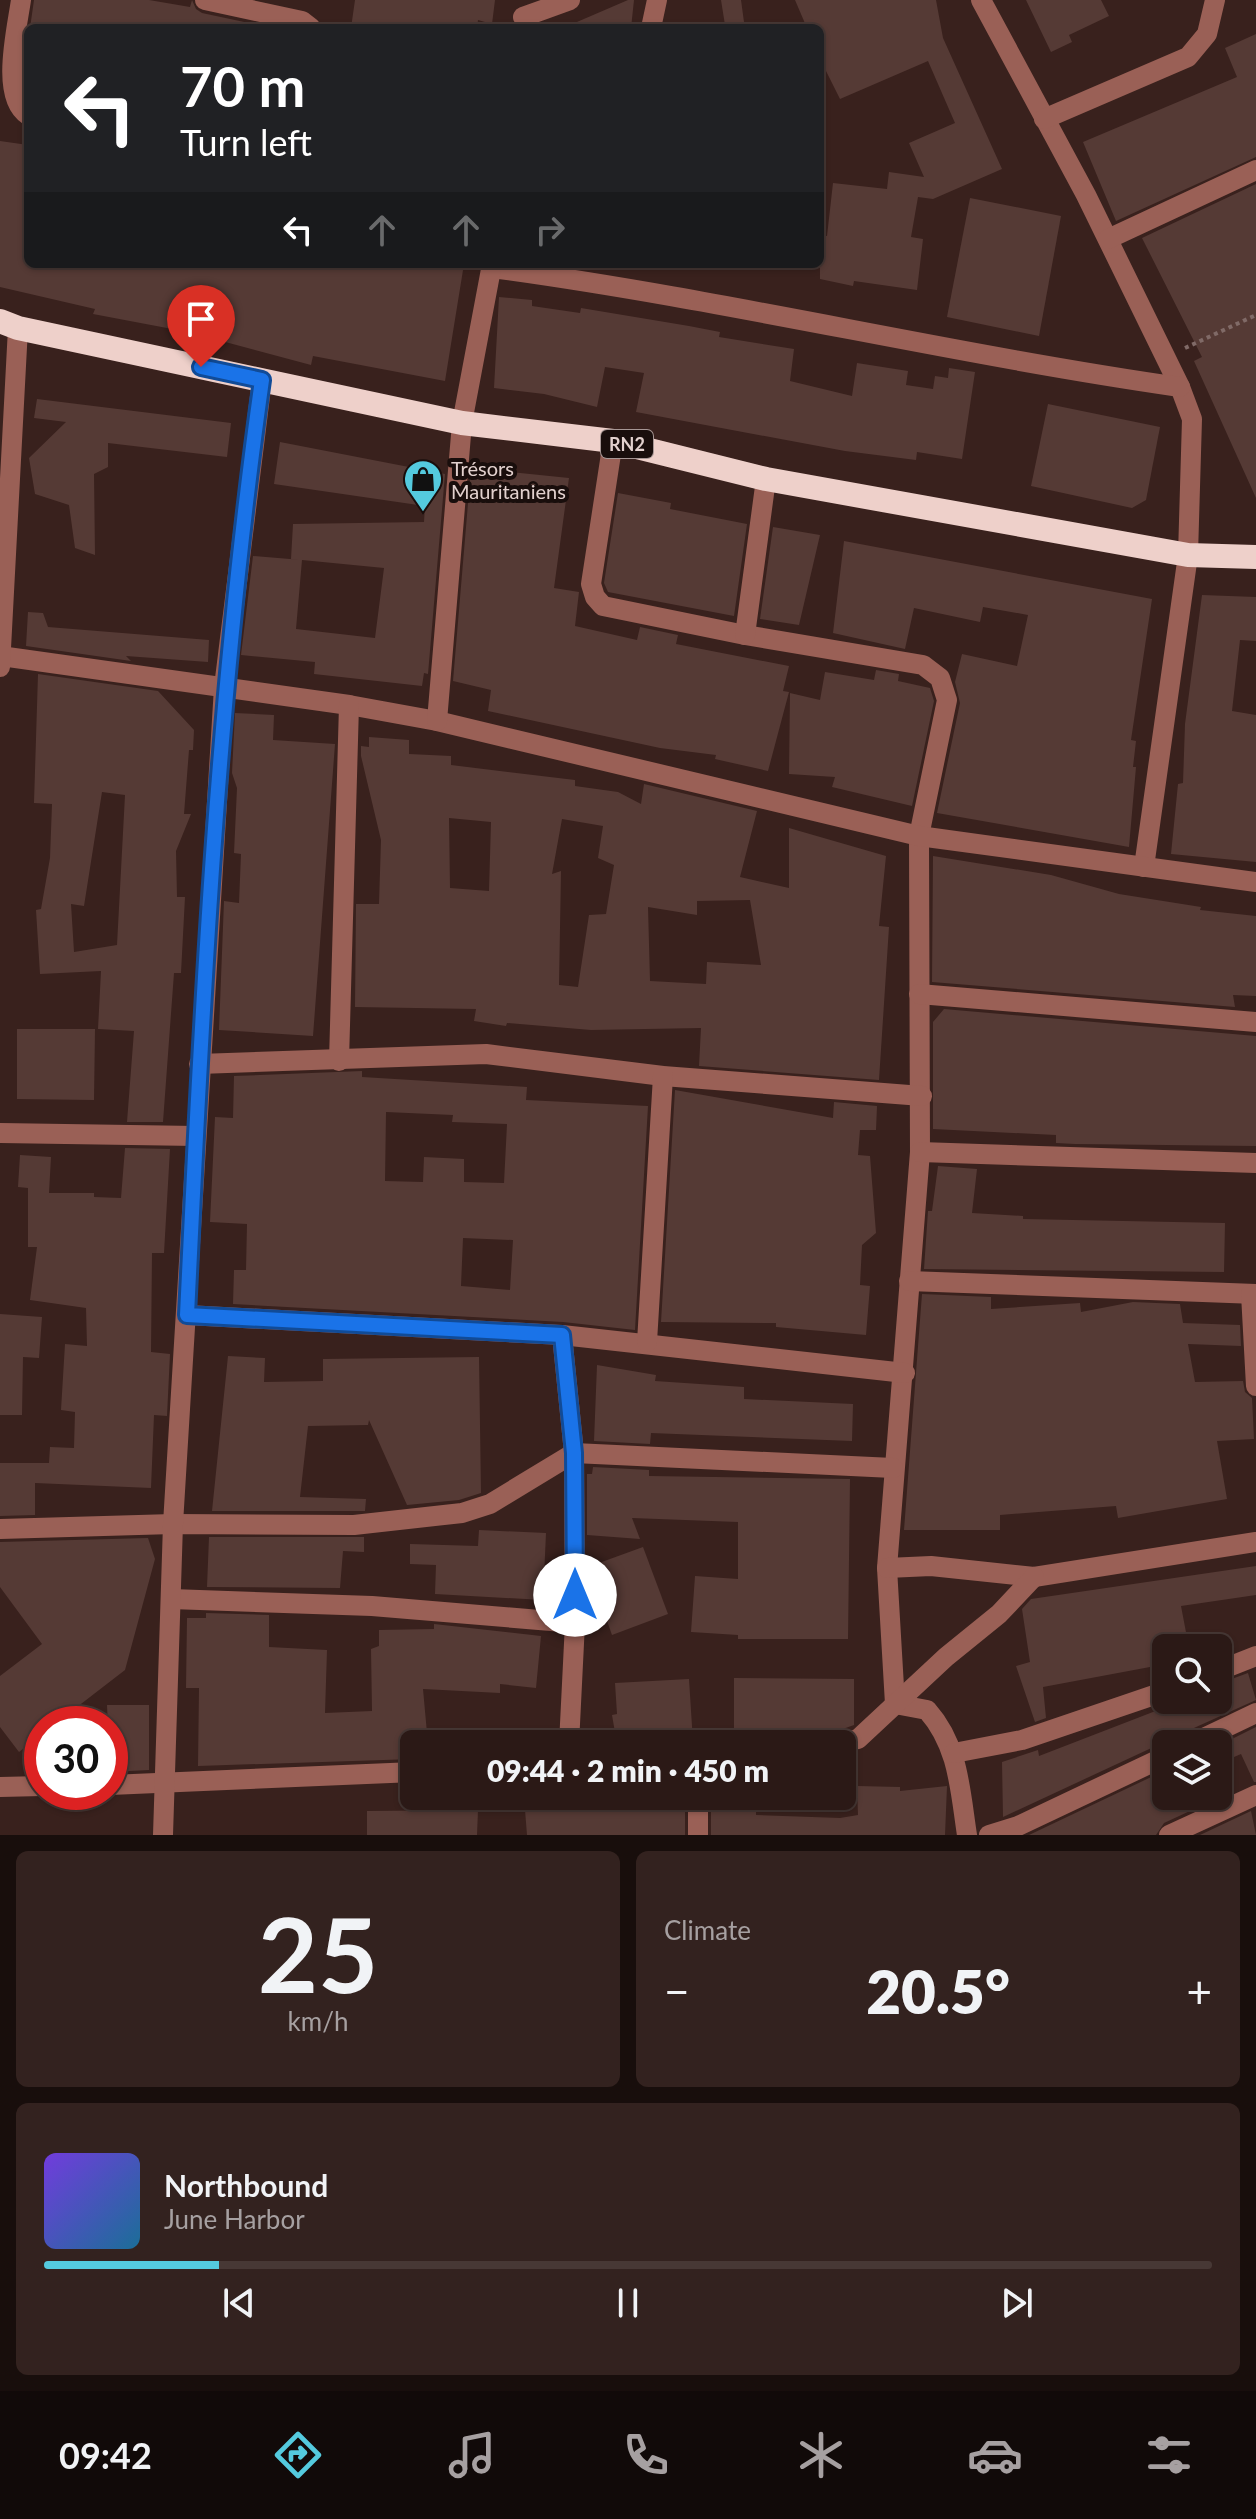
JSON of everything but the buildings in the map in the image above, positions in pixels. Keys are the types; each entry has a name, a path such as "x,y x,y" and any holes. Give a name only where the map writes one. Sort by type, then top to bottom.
{"highway":[{"name":"RN2","path":"9,324 462,423 613,441 766,479 1188,555 1256,557"}],"street":[{"path":"21,0 11,83 24,113"},
{"path":"205,0 306,24"},
{"path":"523,15 570,0"},
{"path":"652,24 657,0"},
{"path":"981,0 1108,239 1180,387 1192,419 1188,555 1144,867"},
{"path":"1044,119 1188,57 1207,34 1215,0"},
{"path":"1108,239 1256,170"},
{"path":"437,721 462,423 492,268"},
{"path":"525,268 606,273 1035,366 1180,387"},
{"path":"0,668 9,324"},
{"path":"163,1835 173,1524 224,687 262,380"},
{"path":"613,441 591,584 595,597 603,606 620,612 923,665 940,678 947,700 919,836 920,1152 905,1373 893,1468 887,1568 895,1704"},
{"path":"745,635 766,479"},
{"path":"0,656 349,705 437,721 919,836 1256,882"},
{"path":"339,1061 349,705"},
{"path":"919,994 1256,1022"},
{"path":"199,1064 486,1054 663,1076 922,1096"},
{"path":"647,1342 663,1076"},
{"path":"0,1133 196,1136"},
{"path":"920,1152 1256,1163"},
{"path":"909,1281 1254,1294 1256,1386"},
{"path":"187,1315 562,1335 647,1342 905,1373"},
{"path":"562,1335 574,1453 575,1623 570,1730"},
{"path":"0,1529 173,1524 354,1525 462,1513 490,1504 574,1453 893,1468"},
{"path":"887,1568 931,1566 1034,1577 1256,1542"},
{"path":"856,1739 999,1614 1034,1577"},
{"path":"171,1599 372,1606 575,1623"},
{"path":"1232,1665 1256,1656"},
{"path":"954,1753 1022,1740 1152,1696"},
{"path":"895,1704 927,1710 945,1732 954,1753 967,1835"},
{"path":"1220,1730 1256,1713"},
{"path":"989,1835 1018,1826 1152,1763"},
{"path":"128,1785 400,1773"},
{"path":"0,1787 24,1786"},
{"path":"1169,1835 1256,1795"},
{"path":"698,1810 698,1835"}],"path":[{"path":"1165,358 1256,315"}],"place":[{"name":"Trésors Mauritaniens","path":"423,513"}],"route":[{"path":"201,367 262,380 242,521 224,687 199,1064 187,1315 562,1335 574,1453 575,1595"}]}
